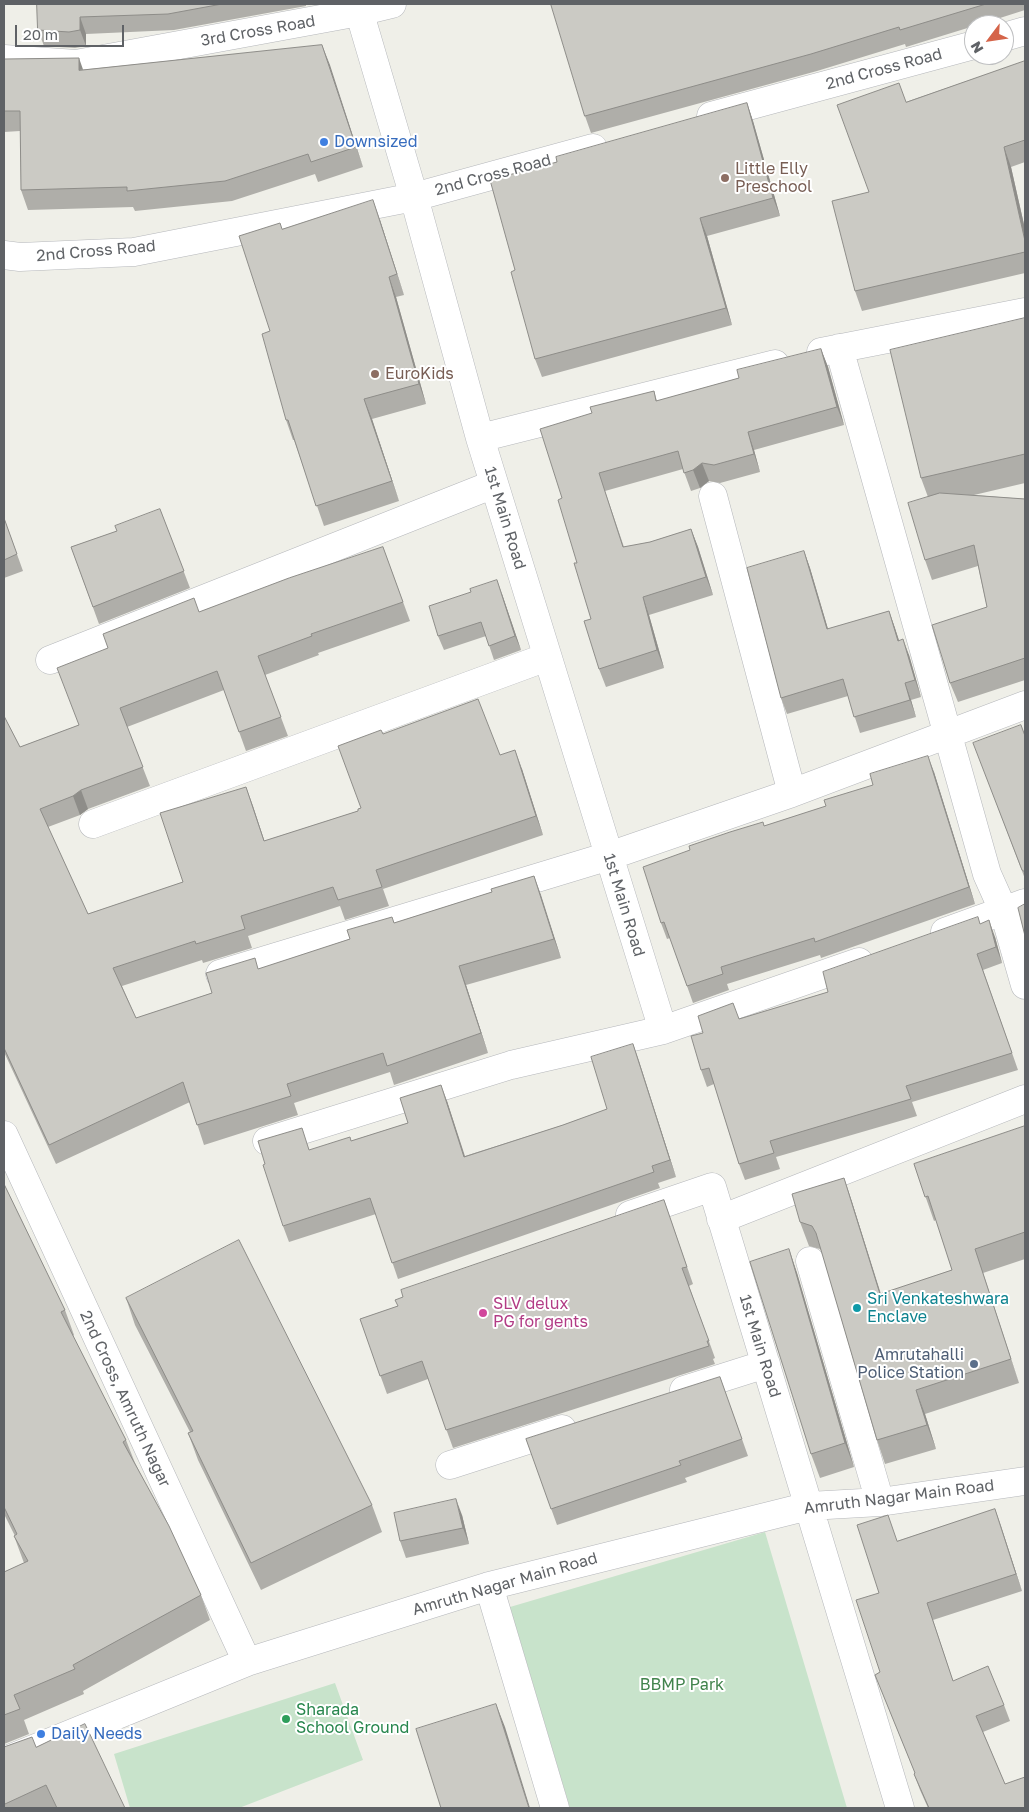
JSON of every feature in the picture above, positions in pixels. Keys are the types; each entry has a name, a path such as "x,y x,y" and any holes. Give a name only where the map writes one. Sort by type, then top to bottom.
{"street":[{"name":"3rd Cross Road","path":"4,59 76,64 358,8 392,4"},
{"name":"1st Main Road","path":"358,8 414,197 480,438 663,1030"},
{"name":"2nd Cross Road","path":"689,122 964,48"},
{"name":"2nd Cross Road","path":"4,255 20,257 134,252 414,197 613,143"},
{"path":"480,438 839,348 1025,312"},
{"path":"839,348 987,874 1015,907 1025,985"},
{"path":"50,660 494,484"},
{"path":"714,496 792,793"},
{"path":"93,824 547,657"},
{"path":"209,977 609,856 792,793 1025,705"},
{"path":"921,940 1015,907"},
{"path":"263,1142 511,1066 663,1030 884,953"},
{"path":"722,1219 1025,1099"},
{"name":"2nd Cross, Amruth Nagar","path":"4,1135 247,1662"},
{"name":"1st Main Road","path":"609,1222 712,1187 900,1808"},
{"path":"810,1261 880,1502"},
{"path":"663,1396 766,1364"},
{"path":"450,1465 589,1420"},
{"name":"Amruth Nagar Main Road","path":"4,1761 247,1662 489,1586 809,1506 880,1502 1025,1481"},
{"path":"489,1586 555,1808"}],"green space":[{"name":"BBMP Park","path":"765,1532 847,1808 570,1808 510,1607"},
{"name":"Sharada School Ground","path":"335,1683 363,1760 239,1808 130,1808 114,1754"}],"building":[{"path":"37,4 222,4 168,14 80,17 80,30 69,32 38,30"},
{"path":"551,4 986,4 900,30 899,27 811,54 585,116"},
{"path":"322,45 356,147 311,162 308,154 225,181 127,191 127,187 21,190 20,111 4,111 4,59 79,58 79,70"},
{"path":"1025,61 1025,140 1004,147 1025,241 1025,252 855,291 832,201 869,192 837,105 899,83 906,102"},
{"path":"747,103 773,198 700,218 726,308 535,359 511,272 515,270 490,180 557,162 556,157"},
{"path":"373,200 397,274 389,277 419,384 364,399 392,481 316,506 288,420 286,420 262,334 270,331 239,236 280,223 282,229"},
{"path":"1025,318 1025,454 921,478 890,350"},
{"path":"821,349 837,407 748,432 754,454 714,465 702,463 693,470 684,473 678,451 599,473 623,547 650,542 691,529 706,577 643,597 657,650 599,669 584,621 591,619 558,500 562,498 540,429 592,413 590,407 654,391 656,401 739,378 737,370"},
{"path":"940,493 1025,499 1025,658 950,683 932,625 987,607 974,545 925,560 908,503"},
{"path":"160,509 184,571 93,607 71,547 117,531 115,526"},
{"path":"4,518 17,554 4,560"},
{"path":"383,547 403,602 311,634 312,636 258,656 281,717 239,732 217,671 120,708 143,767 81,790 73,796 40,809 88,914 183,882 160,813 246,787 264,841 358,811 361,808 338,746 381,730 383,734 478,699 500,755 515,750 536,816 376,870 382,887 338,900 333,887 241,916 245,929 196,944 195,941 113,968 136,1018 212,993 206,973 255,958 258,969 350,939 347,930 392,917 394,923 492,892 491,889 534,876 554,939 459,966 481,1033 387,1066 383,1053 287,1084 291,1096 197,1125 183,1082 49,1145 4,1048 4,716 20,747 79,725 57,668 108,648 103,634 194,598 199,612 289,578"},
{"path":"804,551 827,629 889,611 898,641 903,639 915,680 905,683 910,700 854,717 843,679 781,698 747,568"},
{"path":"497,580 515,636 489,646 481,622 438,636 429,606 471,592 470,589"},
{"path":"1021,725 1025,736 1025,872 1022,870 973,743"},
{"path":"928,756 969,887 815,942 814,938 721,967 723,974 687,986 664,922 661,923 643,867 690,850 689,846 730,832 763,822 764,826 826,806 824,800 873,785 870,774"},
{"path":"1025,904 1025,936 1018,908"},
{"path":"978,917 980,924 989,920 996,947 977,954 1012,1053 906,1086 911,1099 770,1141 774,1153 739,1164 709,1068 701,1070 691,1036 703,1033 698,1016 733,1003 739,1019 828,992 823,972"},
{"path":"633,1044 670,1160 652,1166 654,1172 392,1263 370,1198 283,1226 263,1165 265,1164 258,1141 302,1128 309,1150 350,1137 351,1141 408,1123 400,1098 441,1085 464,1157 607,1109 591,1057"},
{"path":"1025,1126 1025,1232 975,1249 1011,1359 916,1390 927,1425 877,1440 816,1233 812,1226 800,1222 792,1194 844,1178 880,1294 952,1270 928,1196 925,1197 914,1164"},
{"path":"4,1184 65,1310 61,1312 126,1440 123,1442 169,1526 201,1595 73,1665 75,1669 14,1695 20,1709 4,1715 4,1572 28,1561 14,1536 17,1534 4,1507"},
{"path":"664,1200 687,1267 682,1268 709,1341 707,1341 709,1346 446,1430 422,1361 380,1376 360,1319 398,1306 395,1300 403,1297 401,1290"},
{"path":"239,1240 372,1505 251,1563 188,1433 193,1431 126,1298"},
{"path":"789,1249 845,1443 811,1454 750,1262"},
{"path":"720,1377 742,1439 679,1461 681,1465 551,1509 526,1439"},
{"path":"456,1499 463,1528 400,1541 394,1513"},
{"path":"995,1509 1016,1574 927,1603 953,1681 988,1666 1004,1705 976,1716 1005,1784 1025,1777 1025,1808 929,1808 875,1675 880,1672 856,1600 879,1593 857,1525 888,1515 897,1541"},
{"path":"496,1704 529,1808 441,1808 416,1729"},
{"path":"85,1724 125,1808 57,1808 46,1785 5,1804 4,1747 32,1737 36,1747"}],"place":[{"name":"Downsized","path":"324,142"},
{"name":"Little Elly Preschool","path":"725,178"},
{"name":"EuroKids","path":"375,374"},
{"name":"Sri Venkateshwara Enclave","path":"857,1308"},
{"name":"SLV delux PG for gents","path":"483,1313"},
{"name":"Amrutahalli Police Station","path":"974,1364"},
{"name":"Sharada School Ground","path":"286,1719"},
{"name":"Daily Needs","path":"41,1734"}]}
